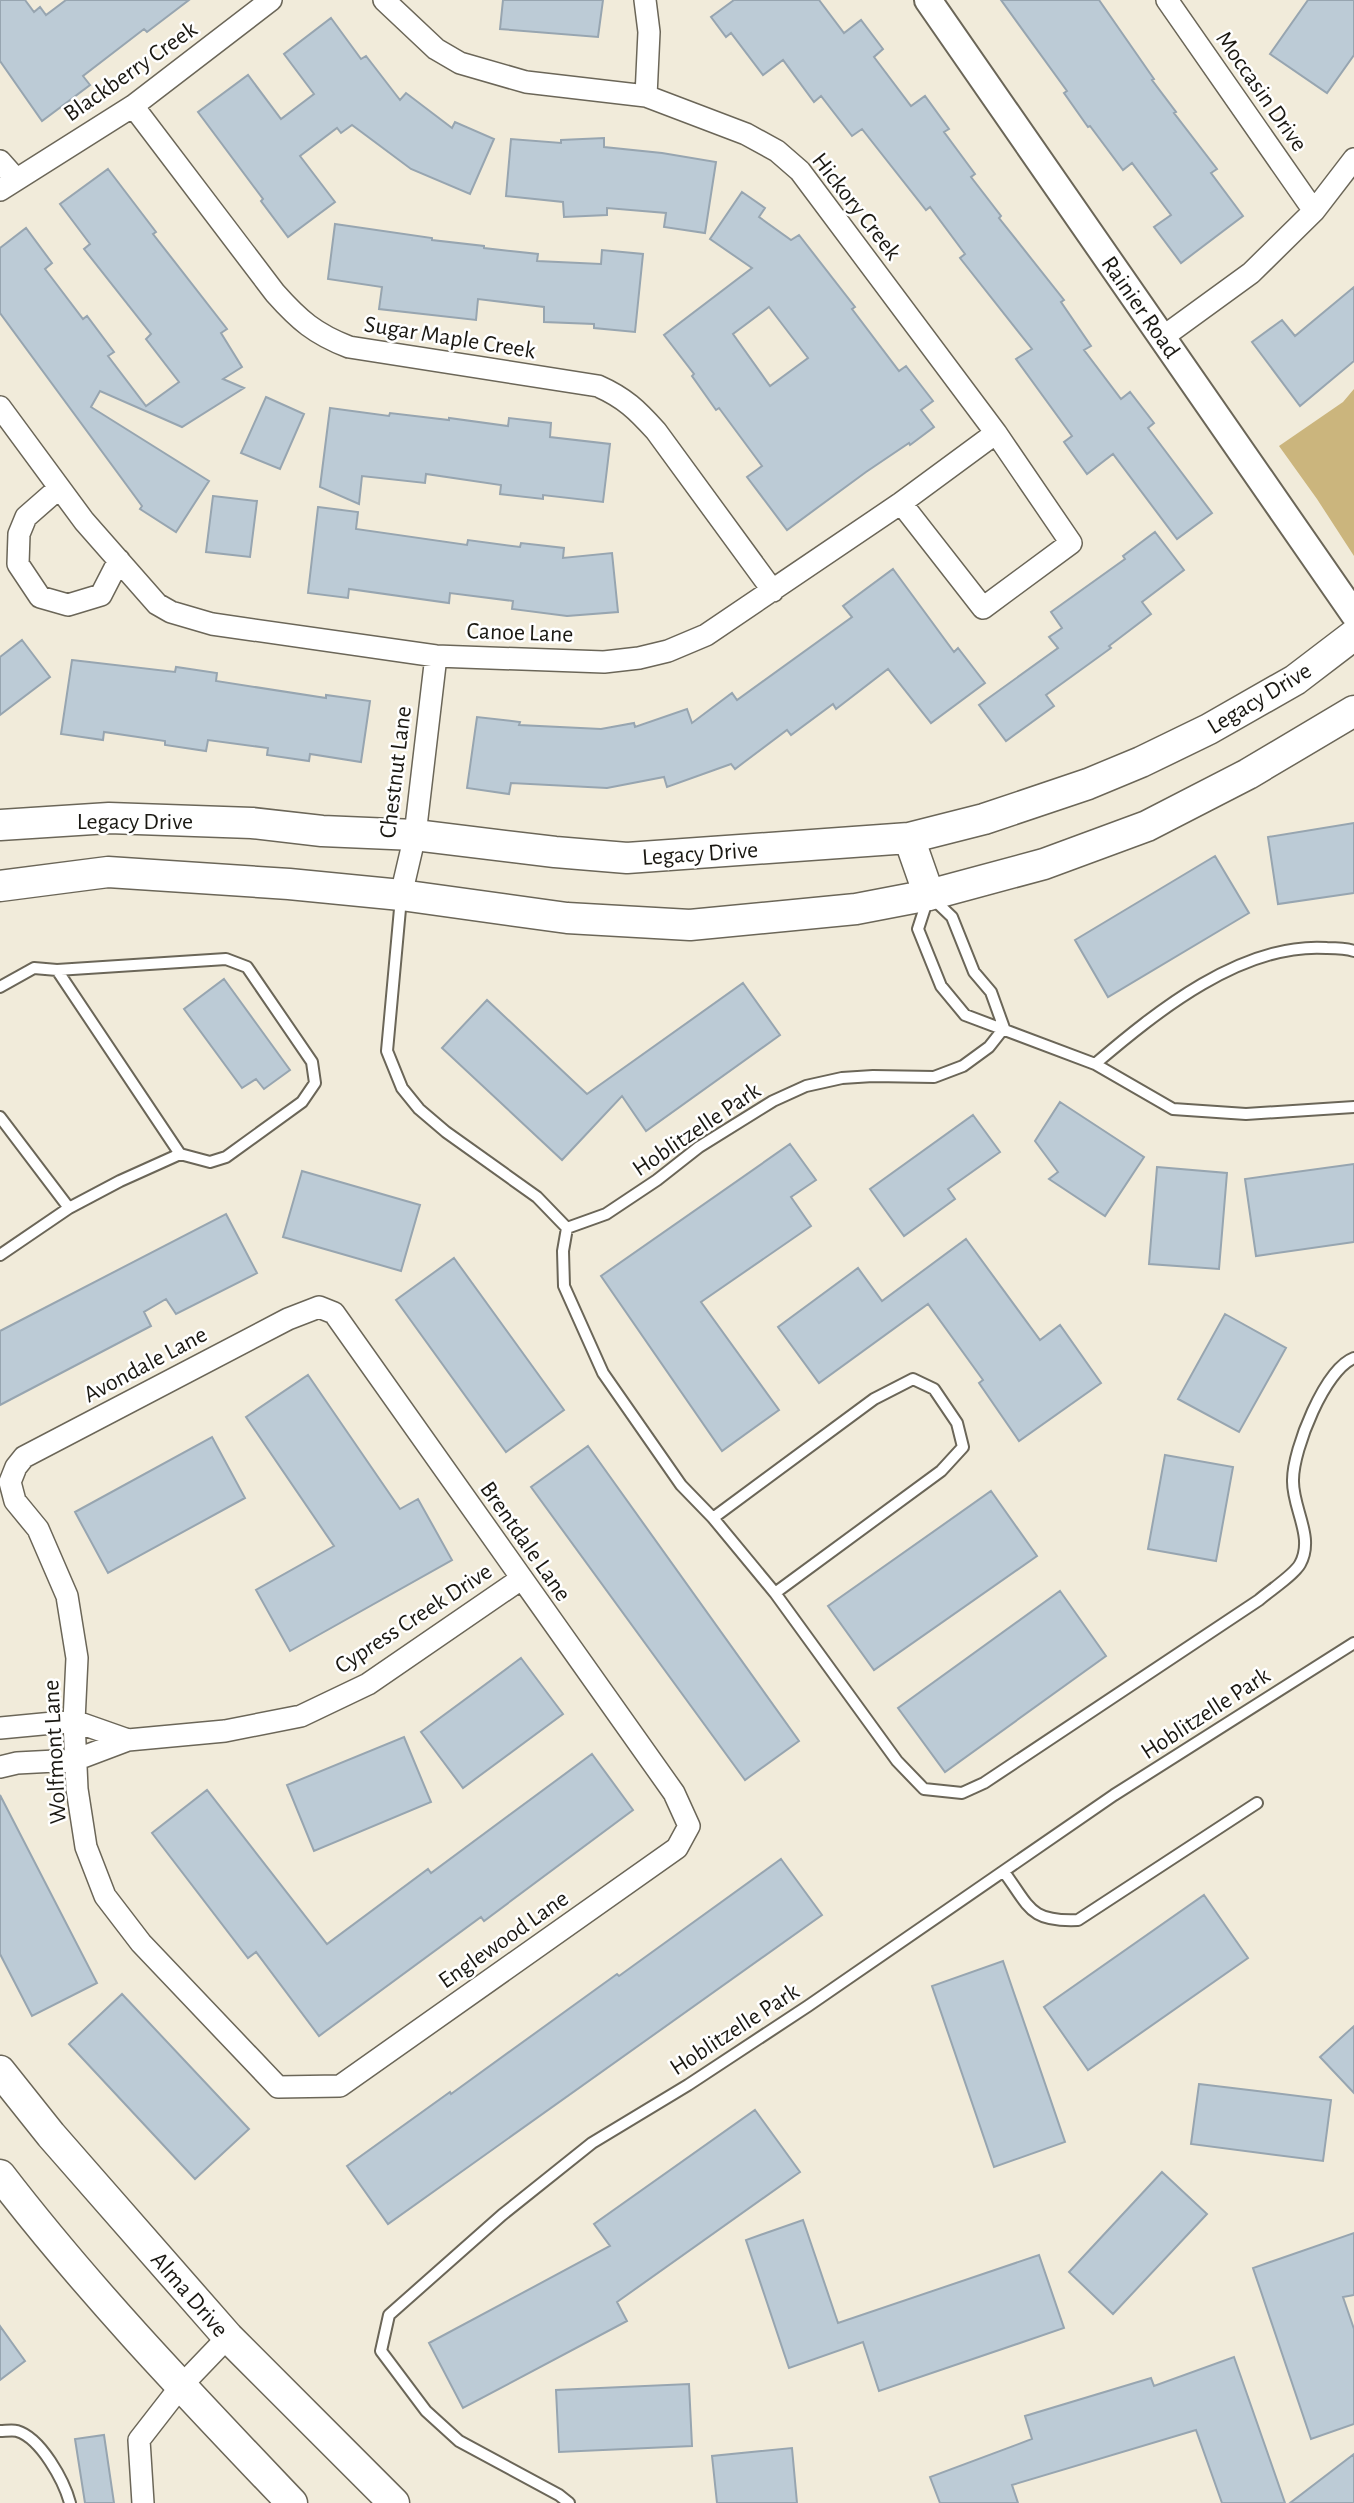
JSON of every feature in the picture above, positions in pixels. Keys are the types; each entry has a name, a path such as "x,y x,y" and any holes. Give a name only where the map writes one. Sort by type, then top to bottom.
{"main road":[{"name":"Legacy Drive","path":"0,825 109,818 252,823 322,831 415,835 627,858 909,838 984,819 1088,784 1141,762 1209,729 1295,680 1354,635"},
{"name":"Legacy Drive","path":"0,886 108,872 289,884 401,895 567,918 690,925 856,909 929,895 1044,864 1147,826 1248,774 1354,711"},
{"path":"909,838 929,895"},
{"name":"Alma Drive","path":"0,2071 51,2135 228,2337 394,2503"},
{"path":"0,2175 34,2220 181,2386 292,2503"}],"street":[{"name":"Blackberry Creek","path":"0,161 8,184 133,106 271,0"},
{"name":"Hickory Creek","path":"384,0 436,49 460,63 526,82 646,96 746,134 777,151 800,171 996,433 1071,543 983,608 901,503"},
{"path":"645,0 649,32 646,96"},
{"name":"Rainier Road","path":"928,0 1354,614"},
{"name":"Moccasin Drive","path":"1167,0 1314,211"},
{"name":"Sugar Maple Creek","path":"133,106 275,293 300,321 324,337 349,347 598,386 621,396 656,432 773,591"},
{"path":"1163,337 1251,273 1314,211 1354,159"},
{"name":"Canoe Lane","path":"0,407 58,489 157,604 172,612 212,624 436,656 604,662 668,651 706,635 901,503 996,433"},
{"path":"58,489 26,517 19,534 18,564 40,597 68,605 101,595 118,560"},
{"name":"Chestnut Lane","path":"401,895 415,835 436,656"},
{"name":"Avondale Lane","path":"10,1482 24,1457 288,1318 319,1307"},
{"name":"Brentdale Lane","path":"319,1307 334,1313 674,1794 684,1813"},
{"name":"Wolfmont Lane","path":"10,1482 15,1501 38,1529 67,1596 77,1657 75,1759 86,1847 105,1896 141,1943 278,2087 324,2086"},
{"name":"Cypress Creek Drive","path":"0,1767 17,1763 75,1759 128,1740 225,1731 300,1716 368,1684 521,1579"},
{"name":"Cypress Creek Drive","path":"0,1728 74,1721 128,1740"},
{"name":"Englewood Lane","path":"324,2086 341,2086 677,1848 689,1826 684,1813"},
{"path":"143,2503 139,2440 181,2386 228,2337"}],"lane":[{"path":"401,895 387,1051 402,1088 419,1109 537,1196 567,1228 563,1251 564,1286 603,1373 681,1485 713,1518 775,1592 897,1761 924,1789 962,1793 984,1783 1248,1607 1299,1565 1306,1545 1293,1480 1305,1426 1322,1391 1348,1360 1354,1358"},
{"path":"1004,1028 991,992 974,972 952,917 929,895 918,929 941,986 965,1015 1095,1064 1173,1109 1247,1114 1354,1107"},
{"path":"1095,1064 1146,1020 1218,976 1255,959 1305,946 1354,951"},
{"path":"0,987 34,968 57,970 226,959 247,967 312,1062 315,1083 302,1101 226,1157 210,1162 180,1154 69,1208 0,1255"},
{"path":"57,970 180,1154"},
{"name":"Hoblitzelle Park","path":"567,1228 606,1214 657,1181 699,1147 773,1101 806,1086 842,1078 934,1077 963,1066 989,1047 1004,1028"},
{"path":"0,1117 69,1208"},
{"path":"713,1518 874,1399 913,1379 934,1389 957,1423 963,1447 941,1471 775,1592"},
{"name":"Hoblitzelle Park","path":"569,2503 459,2441 426,2411 381,2351 389,2315 502,2215 592,2143 688,2085 1114,1796 1354,1643"},
{"path":"1004,1872 1035,1914 1053,1921 1078,1920 1257,1803"},
{"path":"0,2431 17,2431 38,2445 50,2460 70,2503"}],"shaded area":[{"path":"1354,389 1354,556 1279,446 1343,402"}],"building":[{"path":"0,0 25,0 34,12 40,7 46,15 66,0 189,0 147,32 144,29 83,76 90,85 42,121 0,61"},
{"path":"503,0 603,0 598,37 500,29"},
{"path":"734,0 819,0 844,33 861,20 883,49 874,57 911,106 925,96 949,129 944,132 975,174 971,177 1001,216 999,218 1064,300 1061,302 1091,346 1084,350 1121,399 1130,392 1154,423 1148,428 1212,513 1177,539 1113,454 1087,474 1064,442 1072,436 1016,359 1032,349 960,258 965,254 930,207 926,210 862,129 852,136 821,96 814,102 783,60 763,75 731,33 726,37 711,17"},
{"path":"1001,0 1099,0 1176,112 1174,113 1217,169 1211,173 1243,216 1181,263 1154,227 1171,215 1132,163 1123,170 1090,126 1088,127 1064,93 1067,91"},
{"path":"1308,0 1354,0 1354,55 1327,93 1270,54"},
{"path":"331,18 361,59 366,56 400,100 406,93 452,128 455,122 494,139 470,194 411,169 352,125 341,133 337,128 300,156 335,202 288,237 198,112 248,75 281,119 314,94 284,54"},
{"path":"604,138 604,147 716,162 705,233 664,227 666,213 607,208 607,215 564,217 563,202 506,196 511,139 561,143 561,140"},
{"path":"108,169 156,232 153,234 227,329 221,333 242,367 223,379 244,388 182,427 100,391 91,407 209,481 176,532 140,509 142,506 0,313 0,248 26,228 52,263 45,269 83,319 87,316 114,352 108,356 146,406 179,382 146,339 151,334 84,249 90,244 60,204"},
{"path":"742,192 765,208 759,217 791,240 799,235 855,307 852,309 899,371 906,366 933,401 921,410 934,427 866,472 787,530 747,477 762,466 719,408 716,410 692,376 694,374 664,335 752,268 710,239","holes":["769,307 808,358 770,386 733,334"]},
{"path":"335,224 538,254 537,261 601,264 602,250 643,254 635,332 594,328 594,324 544,322 544,307 478,299 476,320 379,309 382,287 328,279"},
{"path":"1354,287 1354,361 1300,406 1252,342 1282,320 1295,336"},
{"path":"266,397 304,414 280,469 241,453"},
{"path":"330,408 508,426 509,418 551,423 550,437 610,444 603,502 543,495 543,499 500,494 501,485 426,474 425,483 362,476 359,504 320,487"},
{"path":"213,496 257,501 250,557 206,552"},
{"path":"318,507 358,512 356,529 467,545 468,540 520,547 521,543 564,548 563,558 612,553 618,612 567,616 512,609 513,601 450,593 449,603 349,589 348,598 308,593"},
{"path":"1155,532 1184,570 1142,602 1151,614 1109,646 1111,648 1046,695 1054,706 1006,741 979,705 1058,648 1049,637 1062,628 1051,612 1125,559 1123,556"},
{"path":"893,569 954,652 958,648 985,683 931,723 888,669 836,709 833,704 791,735 787,730 735,769 731,764 667,787 664,777 607,788 511,783 509,794 467,788 477,717 520,722 519,725 601,729 634,723 635,727 687,709 692,723 732,693 737,700 852,617 843,606"},
{"path":"22,640 50,677 0,715 0,657"},
{"path":"72,660 175,672 176,667 217,673 216,681 326,698 326,695 370,701 361,762 310,754 309,761 267,755 268,748 208,740 206,751 165,745 165,741 104,732 103,740 61,734"},
{"path":"1354,823 1354,893 1278,904 1268,837"},
{"path":"1215,856 1249,913 1108,997 1075,940"},
{"path":"224,979 290,1070 264,1089 256,1079 242,1088 184,1009"},
{"path":"743,983 780,1035 646,1131 622,1096 562,1160 442,1048 487,1000 587,1094"},
{"path":"1060,1102 1144,1157 1105,1216 1049,1179 1058,1172 1035,1141"},
{"path":"973,1115 1000,1152 948,1189 955,1199 904,1236 870,1189"},
{"path":"790,1144 816,1180 791,1197 811,1226 701,1302 779,1410 722,1451 601,1276"},
{"path":"1354,1164 1354,1242 1256,1256 1245,1179"},
{"path":"1157,1167 1227,1173 1219,1269 1149,1264"},
{"path":"302,1171 420,1205 401,1271 283,1237"},
{"path":"226,1214 257,1273 176,1314 166,1299 144,1312 151,1326 0,1405 0,1331"},
{"path":"966,1239 1040,1340 1060,1325 1101,1383 1019,1441 979,1383 983,1380 928,1304 819,1383 778,1327 858,1268 882,1301"},
{"path":"454,1258 564,1410 506,1452 396,1300"},
{"path":"1225,1314 1286,1348 1239,1432 1178,1399"},
{"path":"308,1375 400,1509 418,1499 452,1560 290,1651 256,1590 334,1546 246,1417"},
{"path":"212,1437 245,1498 108,1573 75,1512"},
{"path":"588,1446 799,1741 745,1780 531,1487"},
{"path":"1165,1455 1233,1467 1216,1561 1148,1549"},
{"path":"991,1491 1037,1556 874,1670 828,1606"},
{"path":"1060,1591 1106,1656 945,1772 898,1708"},
{"path":"521,1658 563,1714 463,1788 421,1732"},
{"path":"404,1737 431,1802 314,1851 287,1785"},
{"path":"592,1754 633,1810 484,1921 481,1917 319,2036 256,1952 248,1958 152,1833 207,1790 327,1944 428,1869 431,1873"},
{"path":"0,1795 97,1983 32,2016 0,1954"},
{"path":"781,1859 822,1915 388,2224 347,2166"},
{"path":"1204,1895 1248,1958 1088,2070 1044,2007"},
{"path":"1003,1961 1065,2142 994,2167 932,1986"},
{"path":"122,1994 249,2129 195,2179 69,2044"},
{"path":"1354,2026 1354,2093 1320,2057"},
{"path":"1199,2084 1331,2100 1323,2161 1191,2144"},
{"path":"755,2110 800,2172 617,2302 627,2321 463,2408 429,2343 610,2246 594,2224"},
{"path":"1162,2172 1207,2214 1113,2314 1069,2272"},
{"path":"803,2220 838,2323 1039,2255 1064,2328 879,2391 863,2342 789,2368 746,2240"},
{"path":"1354,2233 1354,2295 1343,2297 1354,2329 1354,2424 1311,2439 1253,2268"},
{"path":"0,2326 25,2361 0,2380"},
{"path":"1234,2357 1285,2503 1222,2503 1196,2430 1012,2485 1018,2503 940,2503 930,2477 1032,2439 1025,2416 1151,2378 1154,2386"},
{"path":"689,2384 692,2446 559,2452 556,2390"},
{"path":"104,2435 114,2503 85,2503 75,2439"},
{"path":"792,2448 797,2503 717,2503 712,2456"},
{"path":"1354,2454 1354,2503 1290,2503"}]}
